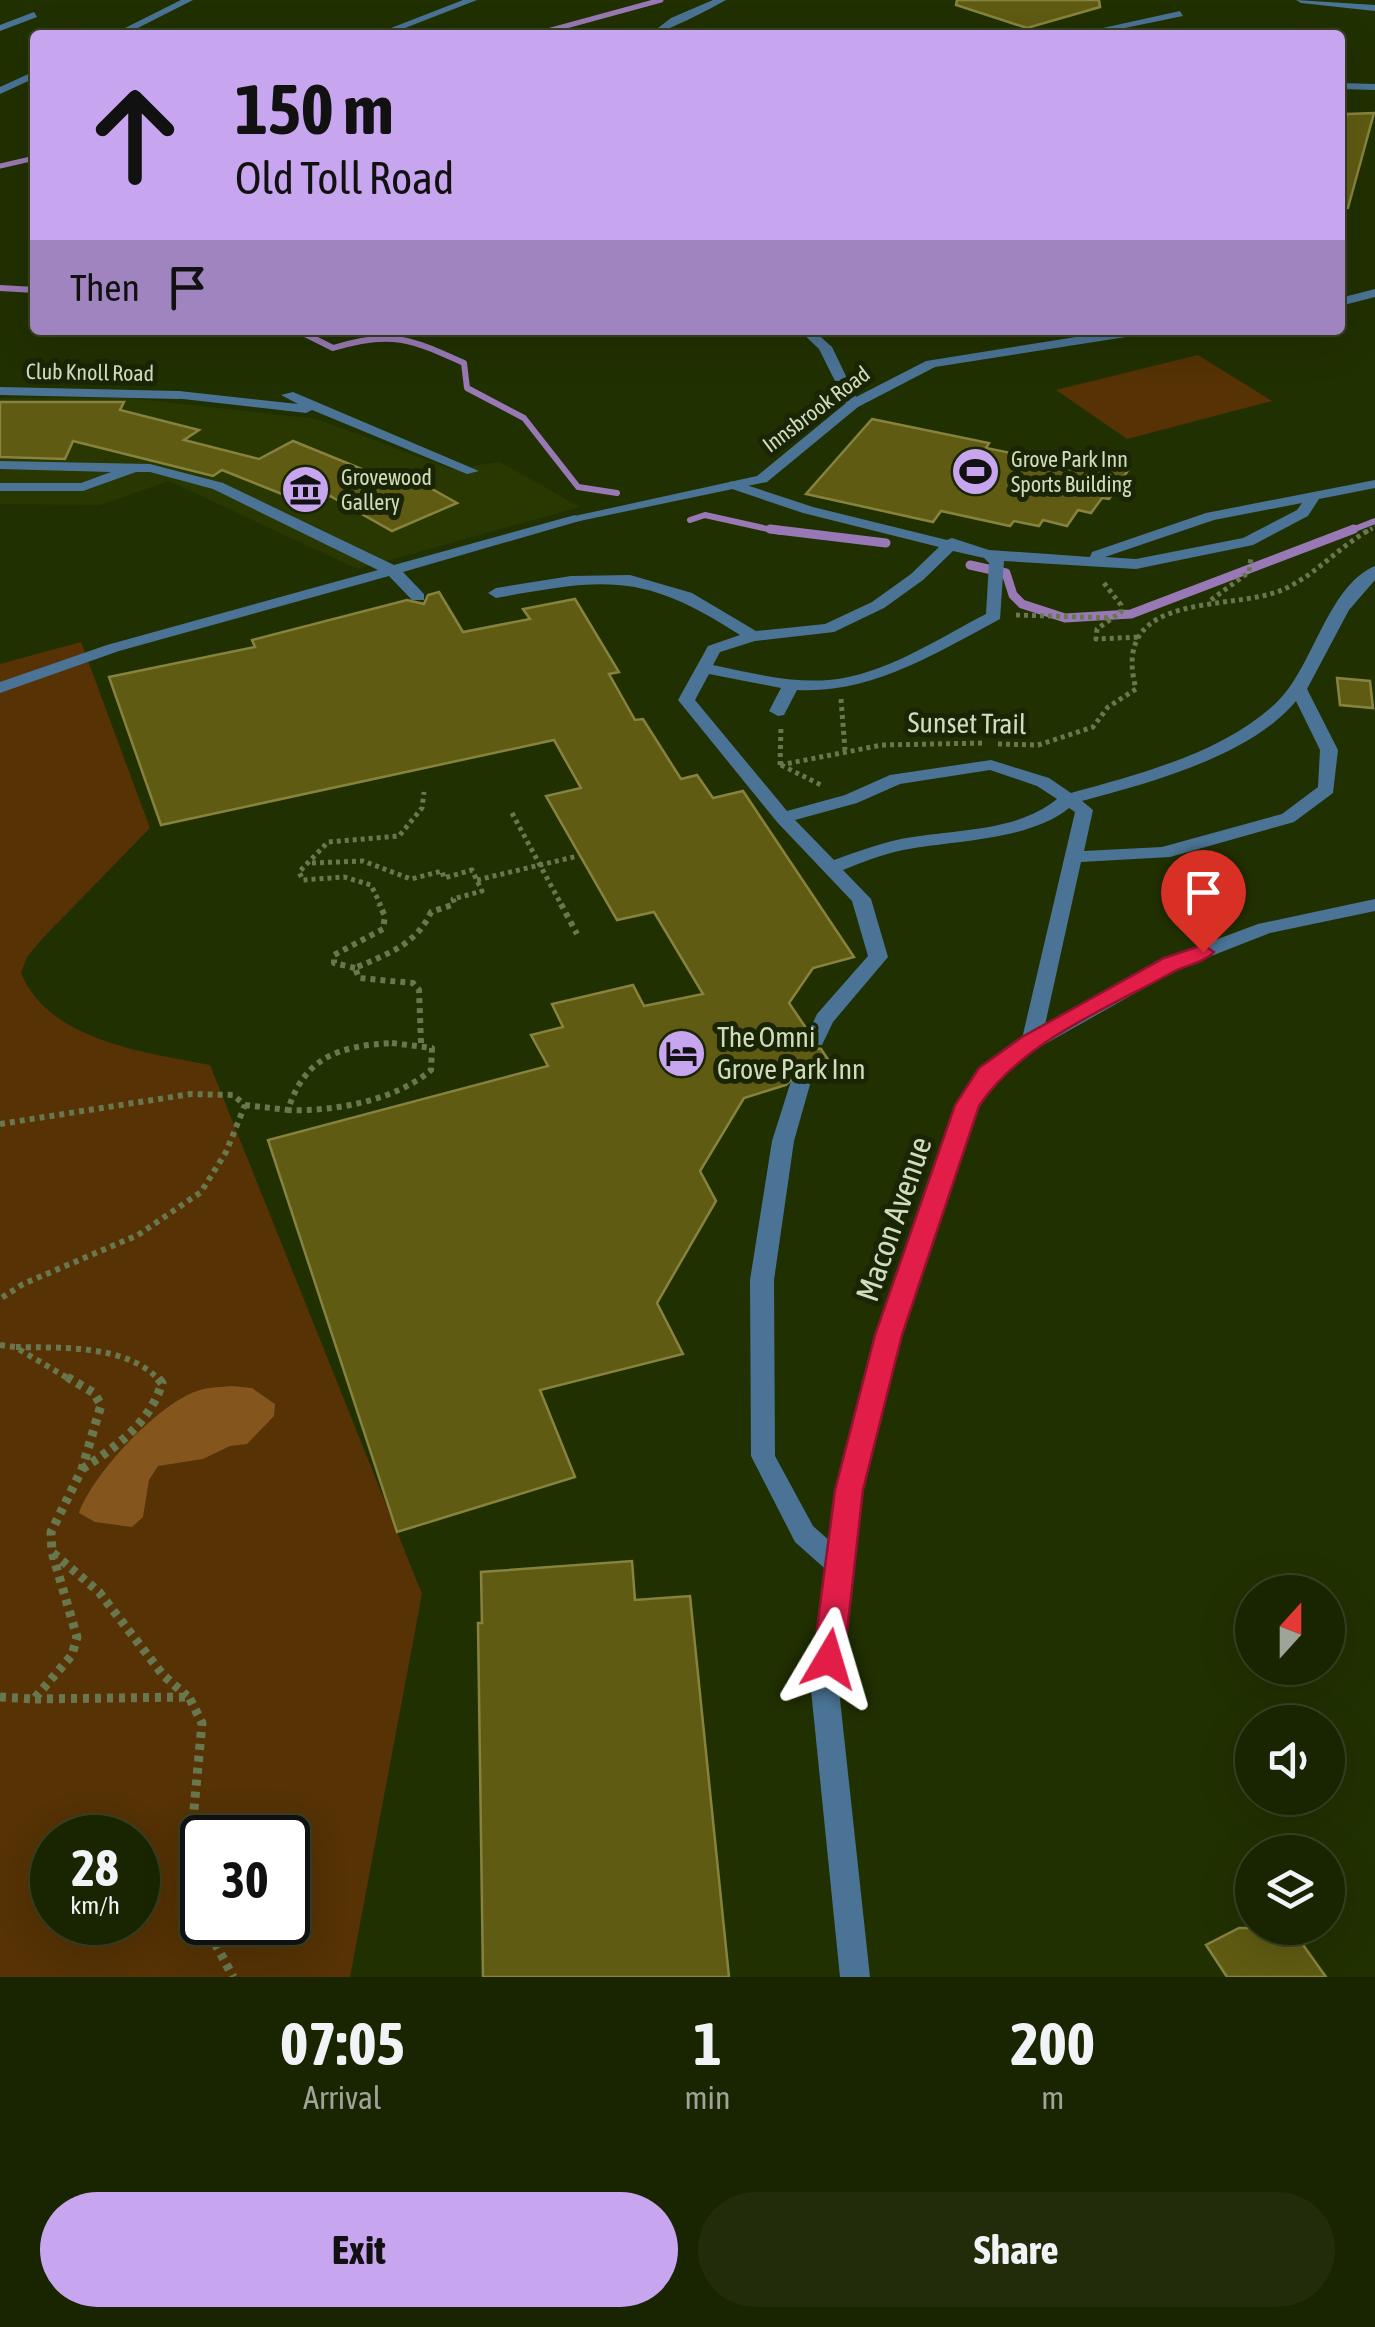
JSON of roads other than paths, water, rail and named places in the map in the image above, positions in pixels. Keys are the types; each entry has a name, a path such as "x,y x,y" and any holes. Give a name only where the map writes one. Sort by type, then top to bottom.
{"street":[{"path":"126,30 188,0"},
{"path":"391,30 472,0"},
{"path":"661,30 674,20 721,0"},
{"path":"1301,0 1375,8"},
{"path":"1101,30 1180,14"},
{"path":"0,28 34,15"},
{"path":"0,90 30,76"},
{"path":"1345,86 1375,87"},
{"path":"1345,301 1375,293"},
{"path":"811,335 825,347 853,404"},
{"name":"Innsbrook Road","path":"0,688 113,648 575,520 762,479 853,404 932,364 1114,335"},
{"name":"Club Knoll Road","path":"0,390 179,395 298,410 319,408"},
{"path":"288,395 472,471"},
{"path":"0,464 136,467 174,472 218,486 393,572 418,597"},
{"path":"0,488 83,486 136,467"},
{"path":"734,484 808,510 952,543 995,565 1090,558 1136,564 1248,542 1302,513 1316,494"},
{"path":"1090,558 1211,516 1375,484"},
{"path":"814,1040 824,1018 878,957 861,899 783,818 686,700 714,649 752,636 828,628 891,596 952,543"},
{"path":"703,668 790,684 839,683 898,666 994,616 995,565"},
{"path":"833,866 898,846 972,836 1018,823 1068,799 1205,756 1284,705 1298,688 1342,610 1375,570"},
{"path":"496,593 594,575 666,586 709,606 752,636"},
{"path":"778,711 790,684"},
{"path":"1074,857 1164,853 1288,818 1314,799 1327,789 1329,750 1298,688"},
{"path":"783,818 851,799 896,779 991,765 1043,782 1084,810 1031,1043"},
{"name":"Macon Avenue","path":"854,1977 825,1690 849,1490 888,1335 967,1105 988,1074 1031,1043 1172,964 1265,928 1375,905"},
{"path":"801,1081 783,1141 762,1280 763,1456 804,1534 840,1566"}],"waterway":[{"path":"551,30 661,0"},
{"path":"0,166 30,159"},
{"path":"0,288 30,290"},
{"path":"307,335 333,348 370,339 400,340 464,363 467,388 524,418 578,487 617,493"},
{"path":"690,520 705,515 781,532"},
{"path":"1347,532 1375,521"},
{"path":"770,529 886,543"},
{"path":"970,565 1006,573 1013,595 1022,604 1065,618 1131,614 1354,529"}],"place":[{"name":"Grove Park Inn Sports Building","path":"976,472"},
{"name":"Grovewood Gallery","path":"306,490"},
{"name":"The Omni Grove Park Inn","path":"682,1053"}]}
